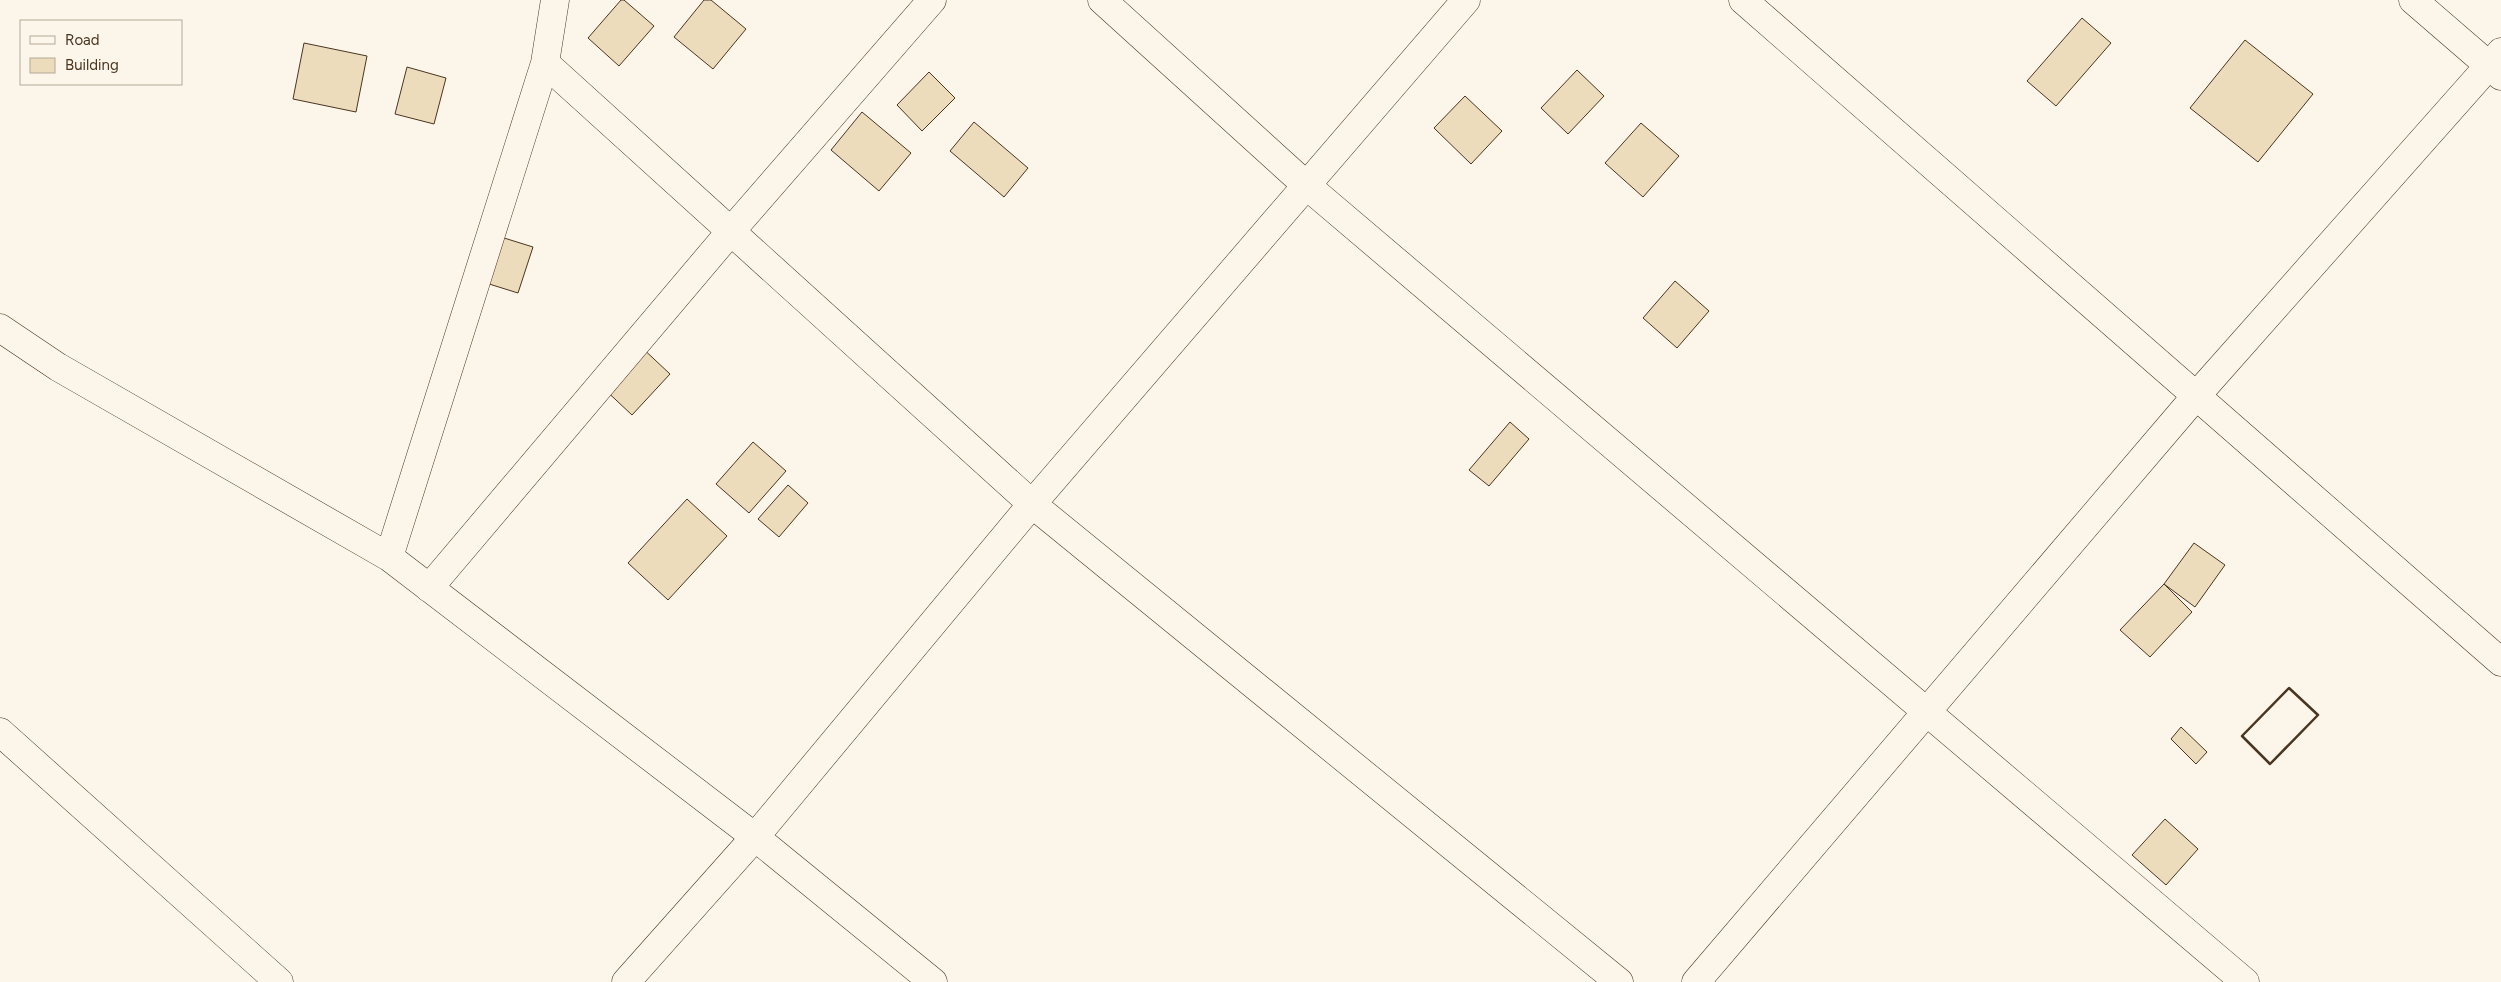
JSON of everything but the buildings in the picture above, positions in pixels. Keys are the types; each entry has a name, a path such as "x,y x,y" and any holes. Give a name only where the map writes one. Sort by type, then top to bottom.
{"street":[{"path":"389,557 546,63 554,0"},
{"path":"429,588 731,231 932,0"},
{"path":"1102,0 1306,185 2246,982"},
{"path":"626,982 755,836 1032,504 1466,0"},
{"path":"1742,0 2501,662"},
{"path":"1696,982 2196,396 2497,65 2413,0"},
{"path":"546,63 1032,504 1619,982"},
{"path":"0,328 58,367 389,557 755,836 933,982"},
{"path":"0,732 278,982"}],"wall":[{"path":"2289,688 2318,715 2270,764 2242,736 2289,688"}]}
